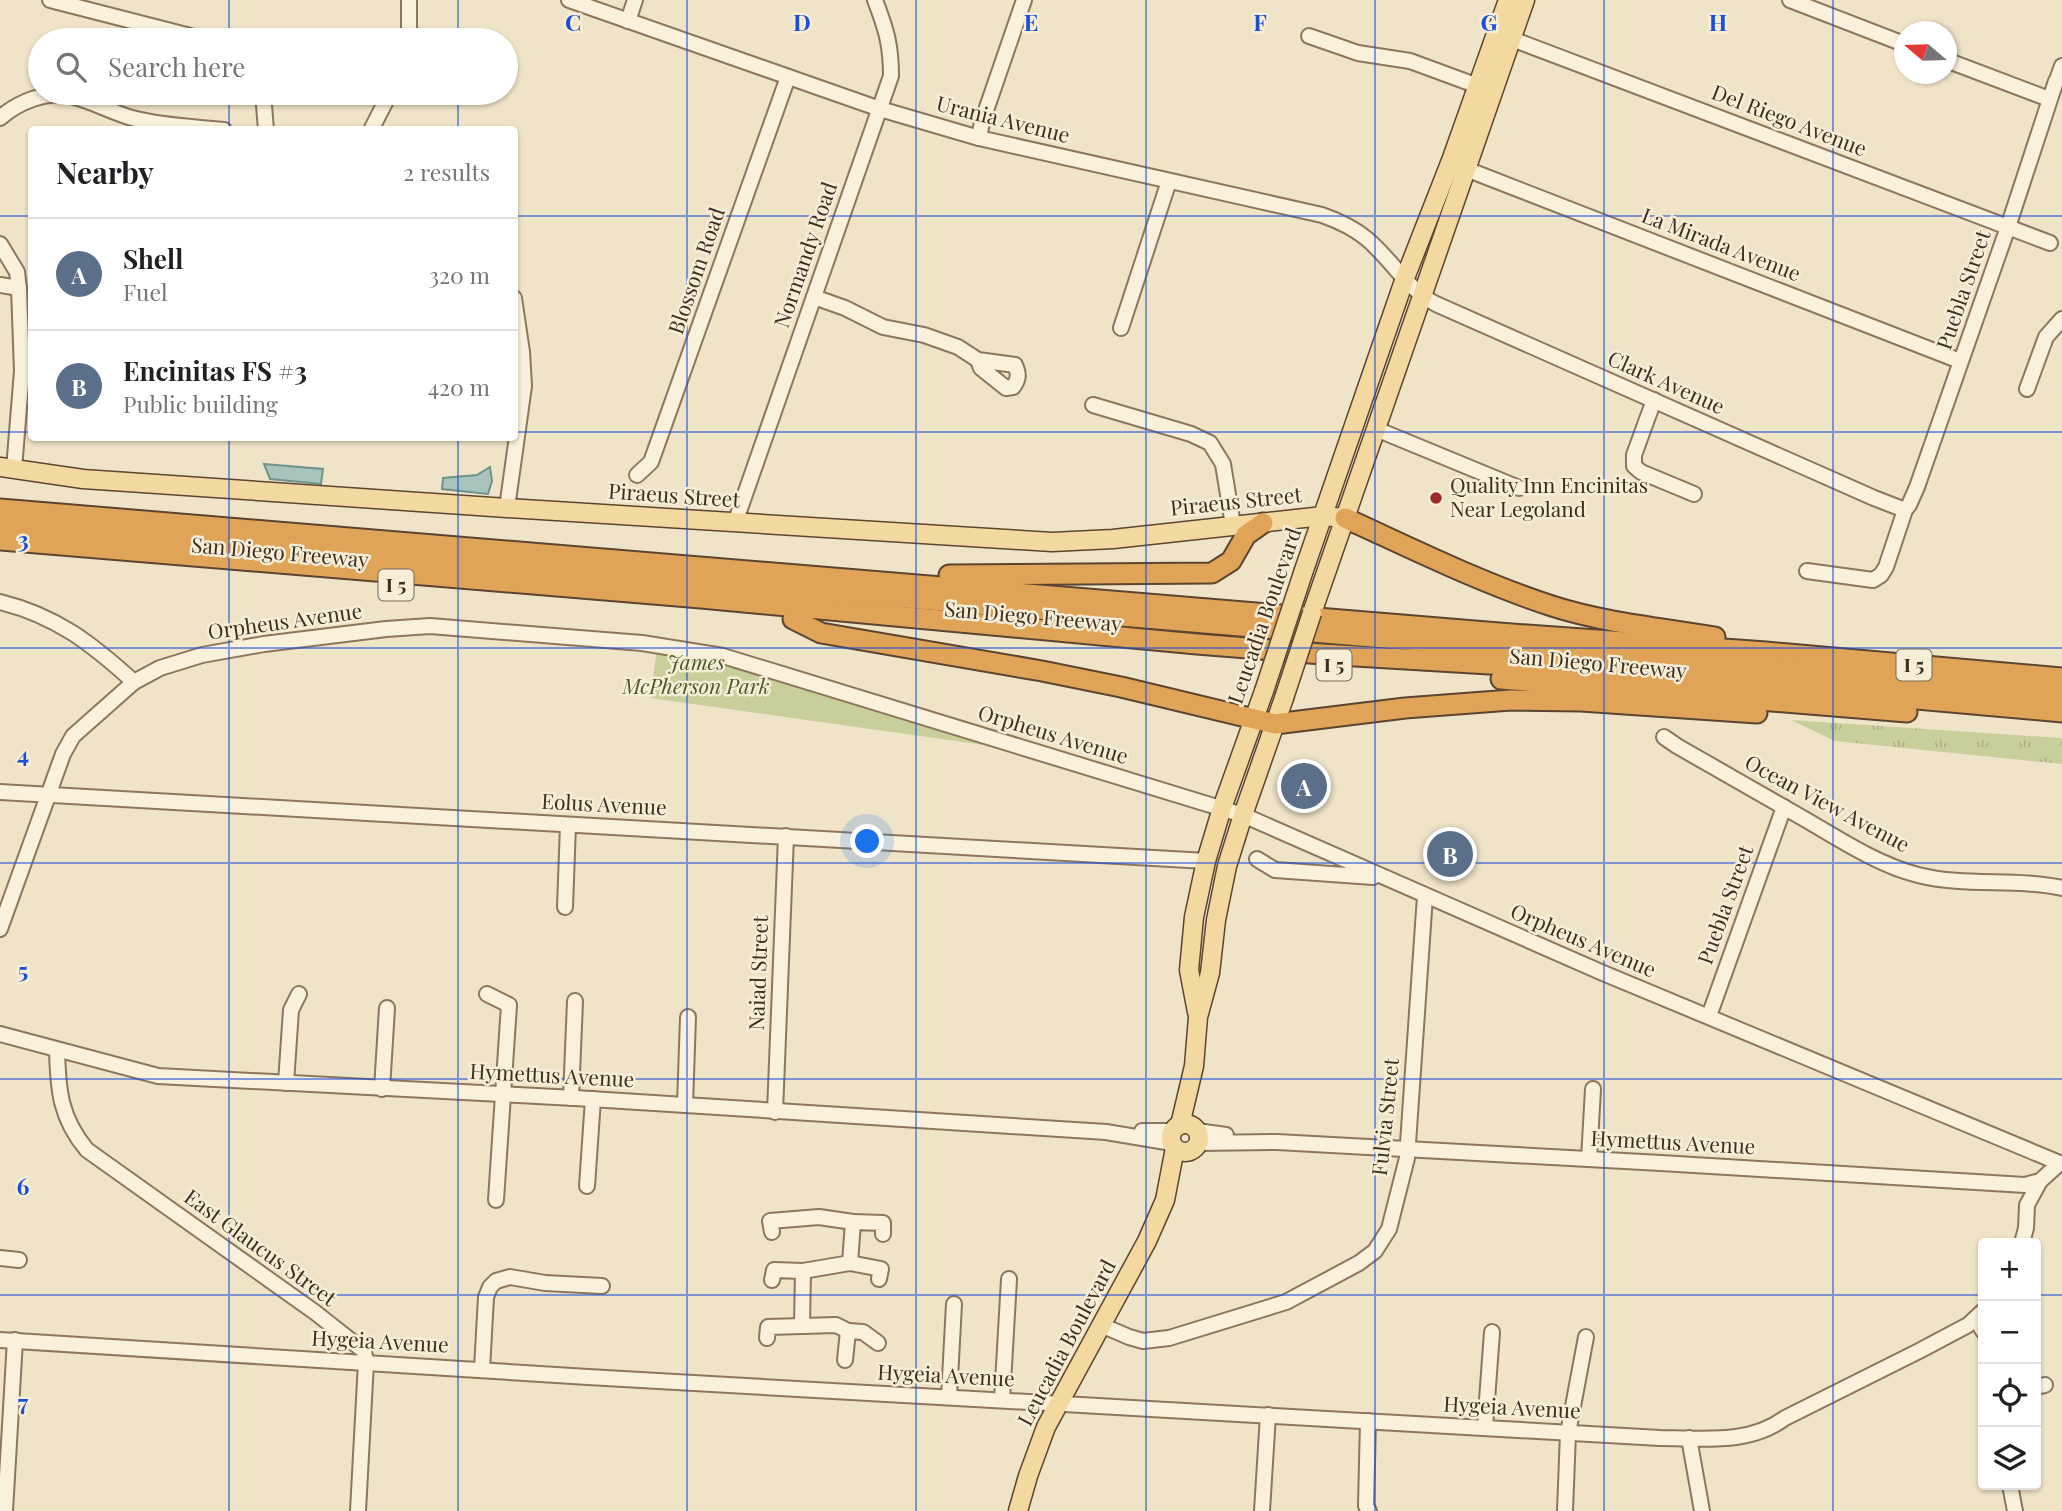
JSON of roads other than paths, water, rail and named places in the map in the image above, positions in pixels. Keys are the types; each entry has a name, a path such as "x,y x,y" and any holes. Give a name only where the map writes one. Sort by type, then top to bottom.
{"highway":[{"name":"San Diego Freeway","path":"0,509 2062,678"},
{"path":"1345,518 1506,589 1553,606 1593,617 1727,639 1766,652"},
{"path":"0,522 2062,695"},
{"path":"829,577 1212,573 1231,561 1246,535 1263,523"},
{"path":"1231,561 1233,525"},
{"path":"0,540 701,598 1211,645 1603,671 2062,712"},
{"name":"San Diego Freeway","path":"0,552 2062,725"},
{"path":"793,619 821,633 1042,671 1275,724 1405,708 1511,700 1581,701 1804,716 1875,709"}],"main road":[{"name":"Leucadia Boulevard","path":"1018,1511 1046,1427 1147,1241 1165,1200 1197,1096 1194,1066 1198,1017 1210,972 1216,920 1227,866 1376,429 1452,158 1508,0"},
{"name":"Leucadia Boulevard","path":"1198,1017 1189,970 1194,917 1206,861 1222,808 1323,516 1414,287 1466,169 1525,0"},
{"name":"Piraeus Street","path":"7,468 83,478 508,508 1052,541 1114,539 1323,516 1345,518"}],"street":[{"path":"50,0 159,28"},
{"path":"409,0 409,28"},
{"name":"Urania Avenue","path":"569,0 880,109 979,138 1322,215 1346,224 1367,239 1414,287"},
{"path":"628,21 635,0"},
{"name":"Normandy Road","path":"735,523 891,76 891,50 875,0"},
{"path":"979,138 982,122 1024,0"},
{"path":"1790,0 1894,40"},
{"path":"1309,36 1358,53 1410,61 1478,86"},
{"name":"Del Riego Avenue","path":"1512,39 2050,243"},
{"path":"1957,64 2049,100"},
{"name":"Puebla Street","path":"1807,571 1873,580 1881,575 1886,567 1905,510 1917,487 2059,75"},
{"name":"Blossom Road","path":"637,475 652,462 788,77"},
{"path":"0,118 28,101"},
{"path":"95,105 132,118 178,126"},
{"path":"264,105 266,126"},
{"path":"373,126 384,105"},
{"name":"La Mirada Avenue","path":"1466,169 1961,361"},
{"path":"1121,328 1169,181"},
{"path":"0,244 17,272 22,371 7,468"},
{"path":"0,285 19,288"},
{"name":"Clark Avenue","path":"1414,287 1462,317 1905,510"},
{"path":"814,297 845,308 883,327 925,335 958,347 978,360"},
{"path":"2027,389 2046,337 2062,319"},
{"path":"518,325 524,383 518,410"},
{"path":"1654,400 1634,455 1634,466 1641,472 1694,494"},
{"path":"1093,405 1191,434 1210,443 1223,464 1233,525"},
{"path":"1376,429 1519,488"},
{"path":"508,508 514,441"},
{"path":"0,603 41,615 79,636 97,648 134,682 73,736 63,754 0,929"},
{"name":"Orpheus Avenue","path":"134,682 160,668 202,655 264,644 430,626 658,645 723,656 1243,815 1425,896 2061,1164"},
{"name":"Ocean View Avenue","path":"1664,737 1850,845 1897,868 1919,876 1973,883 2013,882 2062,888"},
{"name":"Eolus Avenue","path":"0,792 1206,861"},
{"name":"Puebla Street","path":"1709,1016 1784,807"},
{"path":"565,906 568,825"},
{"name":"Naiad Street","path":"775,1112 786,836"},
{"path":"1258,859 1275,870 1384,878"},
{"name":"Fulvia Street","path":"1101,1325 1143,1341 1169,1338 1286,1302 1376,1251 1389,1229 1407,1149 1425,896"},
{"path":"286,1083 291,1010 299,994"},
{"path":"486,994 509,1005 496,1200"},
{"path":"571,1098 575,1001"},
{"path":"382,1088 387,1008"},
{"path":"685,1105 688,1017"},
{"name":"Hymettus Avenue","path":"0,1034 158,1076 593,1099 2008,1185 2025,1185 2040,1181"},
{"name":"East Glaucus Street","path":"57,1050 61,1104 74,1134 87,1150 316,1313 364,1350 366,1362"},
{"path":"1589,1159 1592,1089"},
{"path":"587,1186 593,1099"},
{"path":"2023,1238 2027,1205 2040,1181 2061,1164"},
{"path":"772,1232 770,1222 818,1217 883,1223 883,1234"},
{"path":"850,1263 853,1222"},
{"path":"0,1258 19,1260"},
{"path":"772,1280 774,1270 803,1271 850,1263 881,1269 879,1279"},
{"path":"802,1326 803,1271"},
{"path":"482,1369 485,1297 496,1281 510,1278 602,1286"},
{"path":"1002,1400 1009,1279"},
{"path":"949,1397 954,1304"},
{"name":"Hygeia Avenue","path":"7,1340 1568,1433 1725,1439 1749,1436 1777,1424 1978,1322"},
{"path":"767,1338 768,1327 836,1325 848,1331 863,1332 878,1343"},
{"path":"845,1360 848,1331"},
{"path":"1485,1427 1492,1332"},
{"path":"1565,1511 1568,1433 1586,1337"},
{"path":"5,1511 7,1340"},
{"path":"358,1511 366,1362"},
{"path":"1262,1511 1268,1415"},
{"path":"1368,1421 1366,1506 1369,1511"},
{"path":"1689,1438 1702,1511"},
{"path":"2012,1490 2015,1511"}],"water":[{"path":"264,464 323,469 321,484 270,479"},
{"path":"490,467 492,481 488,494 442,489 443,478 477,475"}],"place":[{"name":"Quality Inn Encinitas Near Legoland","path":"1436,498"},
{"name":"Shell","path":"1304,786"},
{"name":"Encinitas FS #3","path":"1450,854"}],"park label":[{"name":"James McPherson Park","path":"696,675"}]}
